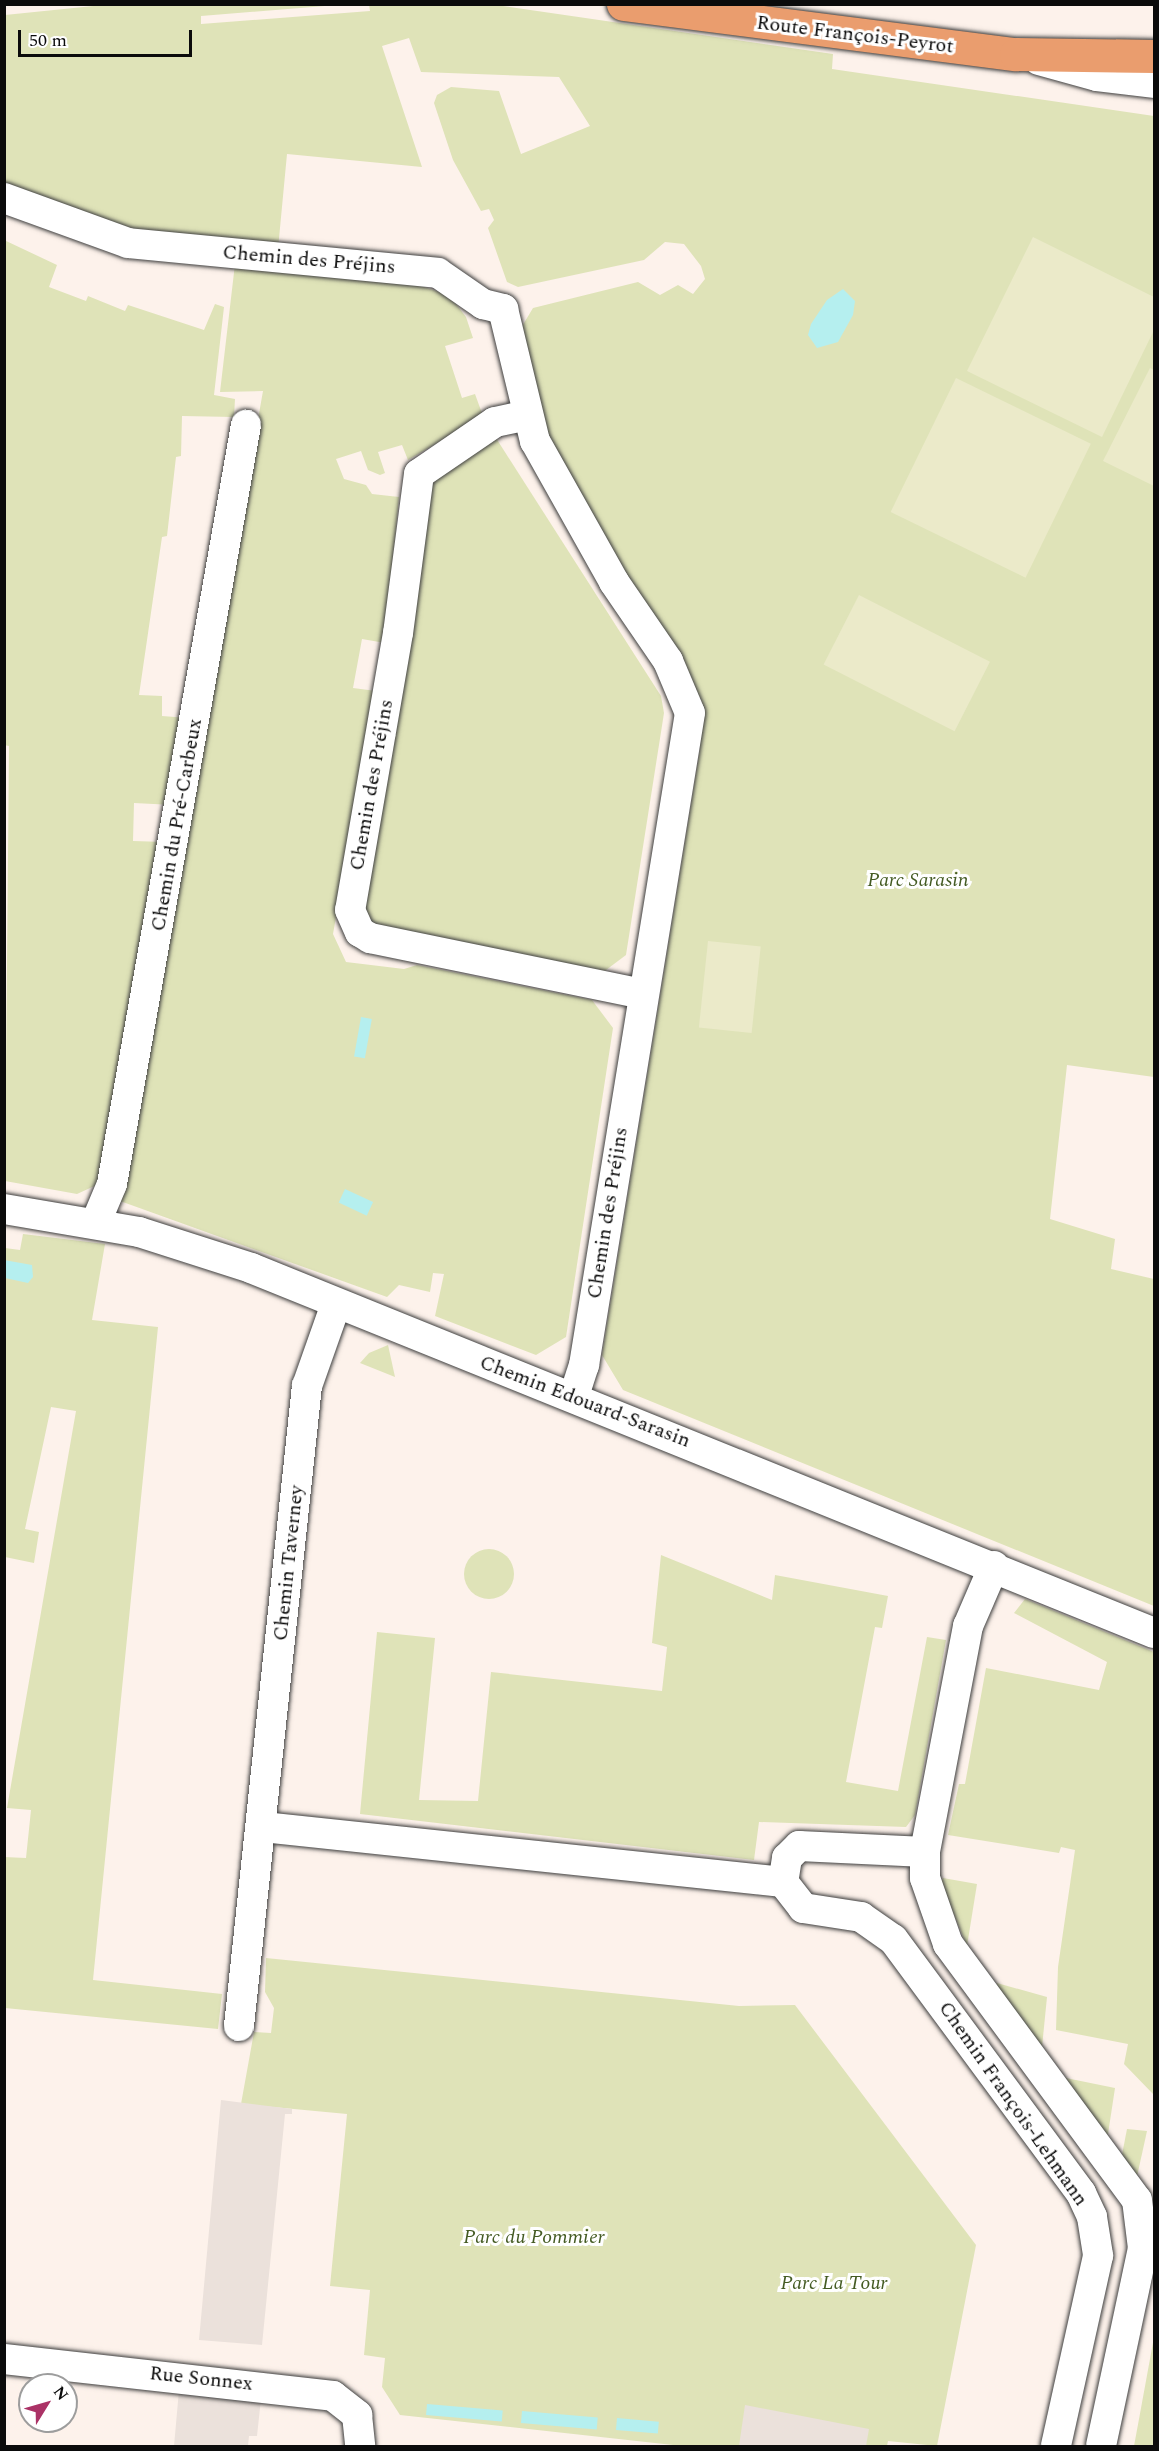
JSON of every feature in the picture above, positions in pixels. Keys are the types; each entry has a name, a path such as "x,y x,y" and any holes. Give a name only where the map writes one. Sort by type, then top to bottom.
{"main road":[{"name":"Route François-Peyrot","path":"623,4 1016,54 1155,56"}],"street":[{"name":"Route François-Peyrot","path":"1016,54 1098,76 1155,83"},
{"name":"Chemin des Préjins","path":"4,198 128,243 438,273 483,304 503,309 536,441 614,582 668,662 690,713 584,1365 574,1396"},
{"name":"Chemin des Préjins","path":"528,414 495,422 419,474 398,633 350,910 360,932 370,938 643,994"},
{"name":"Chemin du Pré-Carbeux","path":"96,1222 112,1184 246,425"},
{"name":"Chemin Edouard-Sarasin","path":"4,1209 96,1222 188,1245 574,1396 1155,1633"},
{"name":"Chemin Taverney","path":"239,2026 249,1903 263,1827 307,1386 336,1304"},
{"name":"Chemin François-Lehmann","path":"994,1566 969,1626 925,1852 925,1878 948,1944 1137,2200 1143,2248 1101,2446"},
{"path":"263,1827 783,1882 787,1858 799,1846 925,1852"},
{"name":"Chemin François-Lehmann","path":"783,1882 803,1908 861,1917 893,1939 1081,2193 1092,2217 1098,2256 1056,2446"},
{"name":"Rue Sonnex","path":"4,2359 333,2396 357,2415 360,2446"}],"green space":[{"name":"Parc Sarasin","path":"103,5 337,5 201,16 201,24 370,11 369,5 503,6 833,54 832,69 1154,116 1154,1077 1067,1065 1050,1219 1115,1239 1111,1269 1154,1279 1154,1606 623,1390 602,1355 700,749 702,702 590,519 541,427 518,333 533,308 638,282 660,295 678,285 693,294 705,279 701,266 684,244 665,242 644,260 518,287 507,282 488,228 494,220 489,209 481,211 453,160 434,103 437,95 451,87 499,91 521,154 590,126 559,77 421,72 409,38 382,46 422,167 287,154 278,249 119,233 5,190 5,15"},
{"path":"1033,237 1154,297 1154,330 1102,437 967,371"},
{"path":"4,240 57,265 49,287 86,301 88,296 125,311 128,305 204,330 215,304 224,307 214,395 235,399 234,417 182,416 181,456 176,457 167,536 162,537 139,695 162,696 162,716 188,718 173,805 134,803 133,841 165,842 101,1183 77,1194 5,1181 9,746 4,745"},
{"path":"235,264 411,283 449,295 466,317 473,338 445,346 462,398 475,394 483,416 408,460 402,445 378,452 385,473 380,475 368,470 361,451 336,459 344,479 366,485 372,494 399,497 385,643 362,639 353,688 376,691 333,934 346,962 404,969 417,965 592,1000 613,1028 566,1337 536,1355 435,1316 444,1274 433,1273 430,1292 399,1285 387,1297 120,1201 263,391 220,392"},
{"path":"1150,368 1154,370 1154,486 1103,461"},
{"path":"956,378 1091,444 1026,578 891,512"},
{"path":"496,438 661,696 664,713 626,955 602,973 379,931 361,907 427,475"},
{"path":"859,595 990,662 955,731 824,664"},
{"path":"708,941 761,947 752,1033 699,1028"},
{"path":"23,1234 105,1244 92,1320 158,1327 93,1980 222,1994 218,2029 5,2008 4,1857 26,1858 31,1810 7,1808 76,1411 51,1407 25,1529 39,1532 34,1563 5,1557 5,1248 20,1250"},
{"path":"388,1345 395,1377 360,1363 369,1353"},
{"path":"484,1549 494,1549 507,1556 514,1569 514,1579 507,1592 494,1599 484,1599 475,1595 468,1588 464,1579 464,1569 468,1560 475,1553"},
{"path":"661,1555 772,1600 775,1575 888,1596 882,1628 875,1627 846,1782 898,1791 927,1637 946,1640 915,1815 906,1827 759,1822 754,1860 360,1814 377,1632 435,1638 419,1800 478,1801 491,1672 662,1691 667,1647 652,1643"},
{"path":"1025,1599 1154,1652 1153,2094 1124,2064 1128,2044 1056,2030 1058,1967 1075,1850 1061,1847 1059,1853 948,1835 959,1784 965,1784 986,1668 1099,1690 1107,1662 1014,1613"},
{"path":"943,1878 977,1884 967,1946 941,1883"},
{"path":"266,1958 739,2006 795,2005 976,2245 937,2446 888,2441 887,2446 682,2446 400,2415 382,2387 385,2358 364,2355 370,2290 330,2286 347,2114 241,2104 254,2032 271,2033 274,2008 265,1992"},
{"path":"997,1983 1047,1997 1042,2047 994,1992"},
{"path":"1061,2077 1115,2088 1108,2134 1102,2135"},
{"path":"1127,2129 1147,2131 1136,2181 1121,2160"},
{"path":"1154,2337 1154,2446 1134,2446 1139,2419"}],"shaded area":[{"path":"221,2100 292,2109 292,2114 285,2114 262,2345 199,2340"},
{"path":"179,2390 261,2399 257,2436 249,2436 248,2446 174,2446"},
{"path":"745,2405 869,2429 866,2446 739,2446"}],"water":[{"path":"843,289 855,301 853,315 838,342 817,348 808,335 811,324 827,300"},
{"path":"361,1017 372,1019 365,1058 354,1056"},
{"path":"345,1189 373,1202 367,1216 339,1203"},
{"path":"4,1260 32,1265 33,1277 28,1283 5,1278"},
{"path":"427,2404 503,2411 502,2422 426,2415"},
{"path":"522,2411 598,2418 597,2430 521,2423"},
{"path":"617,2418 659,2422 658,2434 616,2430"}],"park label":[{"name":"Parc du Pommier","path":"534,2237"},
{"name":"Parc La Tour","path":"834,2283"}]}
